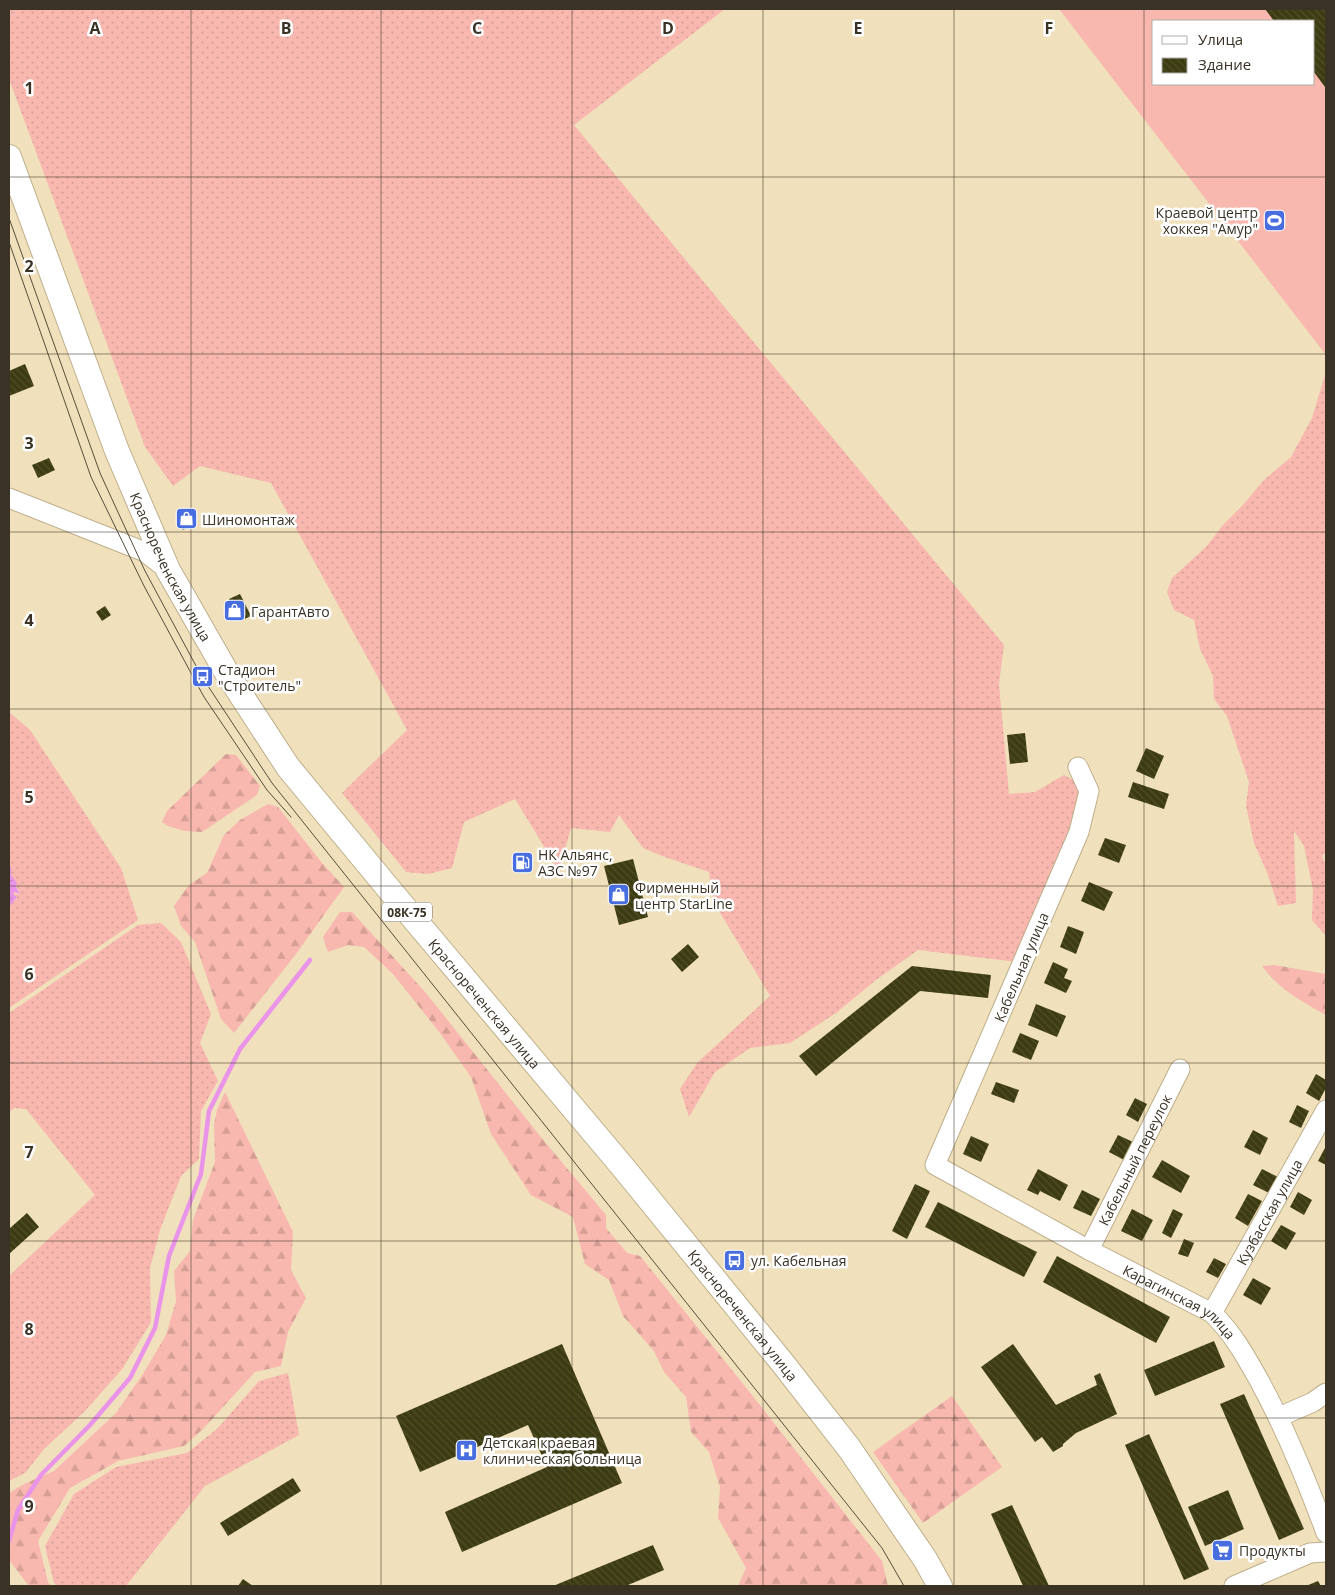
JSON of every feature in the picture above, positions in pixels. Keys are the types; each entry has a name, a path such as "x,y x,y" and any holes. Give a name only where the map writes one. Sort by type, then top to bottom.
{"main road":[{"name":"Краснореченская улица","path":"9,157 110,433 144,515 168,570 228,675 288,767 622,1166 781,1361 849,1448 926,1559 940,1586"}],"street":[{"path":"9,498 144,552 168,570"},
{"path":"119,541 137,536 144,528 144,515"},
{"name":"Кабельная улица","path":"935,1164 1079,832 1088,792 1078,767"},
{"name":"Кабельный переулок","path":"1089,1250 1180,1069"},
{"name":"Кузбасская улица","path":"1212,1313 1326,1110"},
{"name":"Карагинская улица","path":"935,1164 1089,1250 1212,1313 1239,1344 1279,1417 1325,1528"},
{"path":"1279,1417 1313,1402 1326,1393"},
{"path":"1234,1586 1310,1553 1326,1552"}],"green space":[{"path":"9,9 725,9 574,125 1004,645 999,684 1009,794 1035,792 1064,775 1077,782 1082,794 1073,833 1017,962 918,950 876,980 836,1013 790,1043 750,1048 715,1072 689,1117 680,1089 697,1063 770,996 713,901 709,872 643,848 619,815 610,832 571,828 559,871 515,799 464,822 452,868 428,874 406,872 342,793 407,730 271,483 200,466 173,486 145,447 9,79"},
{"name":"Краевой центр хоккея \"Амур\"","path":"1059,9 1326,9 1326,355"},
{"path":"1326,372 1326,852 1322,856 1326,865 1326,936 1312,920 1313,890 1304,846 1294,831 1296,903 1278,906 1268,875 1254,843 1246,806 1249,782 1227,716 1214,699 1213,676 1200,649 1194,620 1174,610 1167,592 1172,578 1206,547 1223,525 1264,480 1291,457 1312,418"},
{"path":"9,712 30,730 121,868 138,920 9,1008 9,907 17,897 13,894 14,891 15,894 20,894 9,866"},
{"path":"226,754 236,755 260,786 257,795 202,832 185,831 168,826 162,822 167,811"},
{"path":"268,804 278,807 322,863 344,887 296,954 234,1033 221,1019 195,942 181,926 174,906 189,885 207,873 224,835 240,820"},
{"path":"340,912 352,912 426,993 540,1136 606,1215 606,1228 627,1253 640,1256 882,1561 888,1586 738,1586 746,1568 718,1518 720,1487 709,1452 691,1432 686,1397 664,1372 654,1351 623,1316 609,1280 585,1264 573,1217 531,1195 491,1134 471,1077 440,1033 393,974 364,947 348,945 328,952 323,937"},
{"path":"161,923 181,942 211,1014 200,1043 218,1081 201,1111 199,1159 181,1176 160,1230 150,1268 151,1322 123,1368 85,1411 44,1449 25,1473 9,1481 9,1276 95,1195 26,1109 14,1108 9,1112 9,1013 138,925"},
{"path":"1274,965 1326,974 1326,1015 1283,988 1262,966"},
{"path":"225,1092 293,1232 291,1270 306,1298 288,1332 281,1366 255,1372 203,1429 184,1446 118,1461 70,1488 38,1541 48,1582 51,1586 29,1586 9,1560 9,1493 54,1471 116,1413 143,1374 166,1335 176,1301 174,1271 190,1251 193,1220 215,1162 214,1125 217,1110"},
{"path":"288,1373 299,1435 205,1486 126,1586 58,1586 54,1583 45,1546 74,1494 116,1467 187,1453 218,1428 259,1381"},
{"path":"952,1396 1002,1467 923,1523 873,1452"}],"water":[{"path":"9,866 20,894 14,892 13,894 17,897 9,907"}],"building":[{"path":"1265,9 1326,9 1325,87 1315,73 1315,20 1273,20"},
{"path":"25,364 34,386 9,396 9,371"},
{"path":"49,458 55,470 38,478 32,465"},
{"name":"Шиномонтаж","path":"189,508 197,522 183,530 176,516"},
{"path":"240,594 251,616 240,621 229,599"},
{"path":"105,606 111,615 102,621 96,612"},
{"path":"1025,733 1028,762 1010,764 1007,735"},
{"path":"1146,748 1164,756 1154,779 1136,771"},
{"path":"1133,782 1169,794 1164,809 1128,797"},
{"path":"1105,838 1126,845 1119,863 1098,855"},
{"path":"524,853 532,864 520,873 512,862"},
{"path":"633,859 648,917 619,925 604,866"},
{"path":"1089,882 1113,892 1104,911 1081,901"},
{"path":"1068,926 1084,932 1076,954 1060,947"},
{"path":"688,944 699,957 682,972 671,959"},
{"path":"1053,962 1068,969 1064,978 1072,981 1066,993 1044,983"},
{"path":"912,966 991,975 988,998 920,991 816,1076 799,1056"},
{"path":"1036,1004 1066,1016 1057,1037 1028,1025"},
{"path":"1020,1033 1039,1041 1031,1060 1012,1052"},
{"path":"1316,1074 1326,1080 1326,1088 1319,1101 1306,1093"},
{"path":"996,1082 1019,1090 1014,1103 991,1094"},
{"path":"1135,1098 1147,1104 1138,1122 1126,1115"},
{"path":"1297,1105 1309,1111 1301,1128 1289,1122"},
{"path":"1253,1130 1268,1138 1260,1155 1244,1147"},
{"path":"1118,1135 1133,1142 1124,1160 1109,1152"},
{"path":"971,1136 989,1144 981,1162 963,1154"},
{"path":"1326,1146 1326,1165 1318,1161"},
{"path":"1162,1160 1190,1176 1181,1193 1152,1177"},
{"path":"1038,1169 1068,1185 1060,1201 1040,1191 1038,1195 1027,1190"},
{"path":"1262,1169 1280,1178 1271,1194 1253,1185"},
{"path":"915,1184 930,1191 907,1239 892,1231"},
{"path":"1082,1190 1100,1199 1091,1216 1073,1208"},
{"path":"1298,1192 1312,1200 1304,1215 1290,1207"},
{"path":"1248,1194 1262,1201 1248,1226 1235,1218"},
{"path":"938,1202 1037,1252 1024,1277 925,1227"},
{"path":"1132,1209 1153,1220 1142,1241 1121,1231"},
{"path":"1173,1209 1183,1214 1171,1238 1162,1233"},
{"path":"27,1213 39,1227 9,1254 9,1229"},
{"path":"1281,1225 1296,1233 1286,1250 1271,1241"},
{"path":"1184,1239 1194,1243 1188,1257 1178,1254"},
{"path":"1057,1256 1170,1317 1156,1343 1043,1282"},
{"path":"1214,1258 1226,1264 1218,1278 1206,1272"},
{"path":"1253,1278 1271,1288 1261,1305 1243,1295"},
{"path":"1214,1341 1225,1367 1155,1396 1144,1370"},
{"path":"562,1344 622,1483 462,1552 445,1512 547,1467 528,1425 420,1472 396,1416"},
{"path":"1013,1344 1056,1405 1097,1385 1094,1376 1100,1373 1117,1414 1076,1433 1063,1446 1053,1452 1042,1437 1035,1442 981,1367"},
{"path":"1244,1394 1304,1529 1279,1540 1220,1404"},
{"path":"1149,1434 1209,1569 1184,1580 1125,1445"},
{"path":"293,1478 301,1491 228,1536 220,1523"},
{"path":"1228,1490 1244,1529 1205,1546 1188,1507"},
{"path":"1012,1505 1049,1586 1023,1586 991,1514"},
{"path":"653,1545 664,1570 629,1586 553,1586"},
{"path":"243,1579 253,1586 238,1586"},
{"path":"1318,1581 1321,1586 1306,1586"}],"waterway":[{"path":"9,1541 18,1510 41,1475 90,1425 130,1378 155,1328 169,1256 201,1174 209,1111 240,1049 310,960"}],"tram line":[{"path":"9,218 100,473 145,571 202,677 272,783 882,1548 904,1586"},
{"path":"9,242 91,477 144,586 204,697 267,790 291,817"}],"place":[{"name":"Краевой центр хоккея \"Амур\"","path":"1274,220"},
{"name":"Шиномонтаж","path":"186,519"},
{"name":"ГарантАвто","path":"235,611"},
{"name":"Стадион \"Строитель\"","path":"202,677"},
{"name":"НК Альянс, АЗС №97","path":"522,862"},
{"name":"Фирменный центр StarLine","path":"619,895"},
{"name":"ул. Кабельная","path":"735,1260"},
{"name":"Детская краевая клиническая больница","path":"467,1450"},
{"name":"Продукты","path":"1223,1550"}]}
